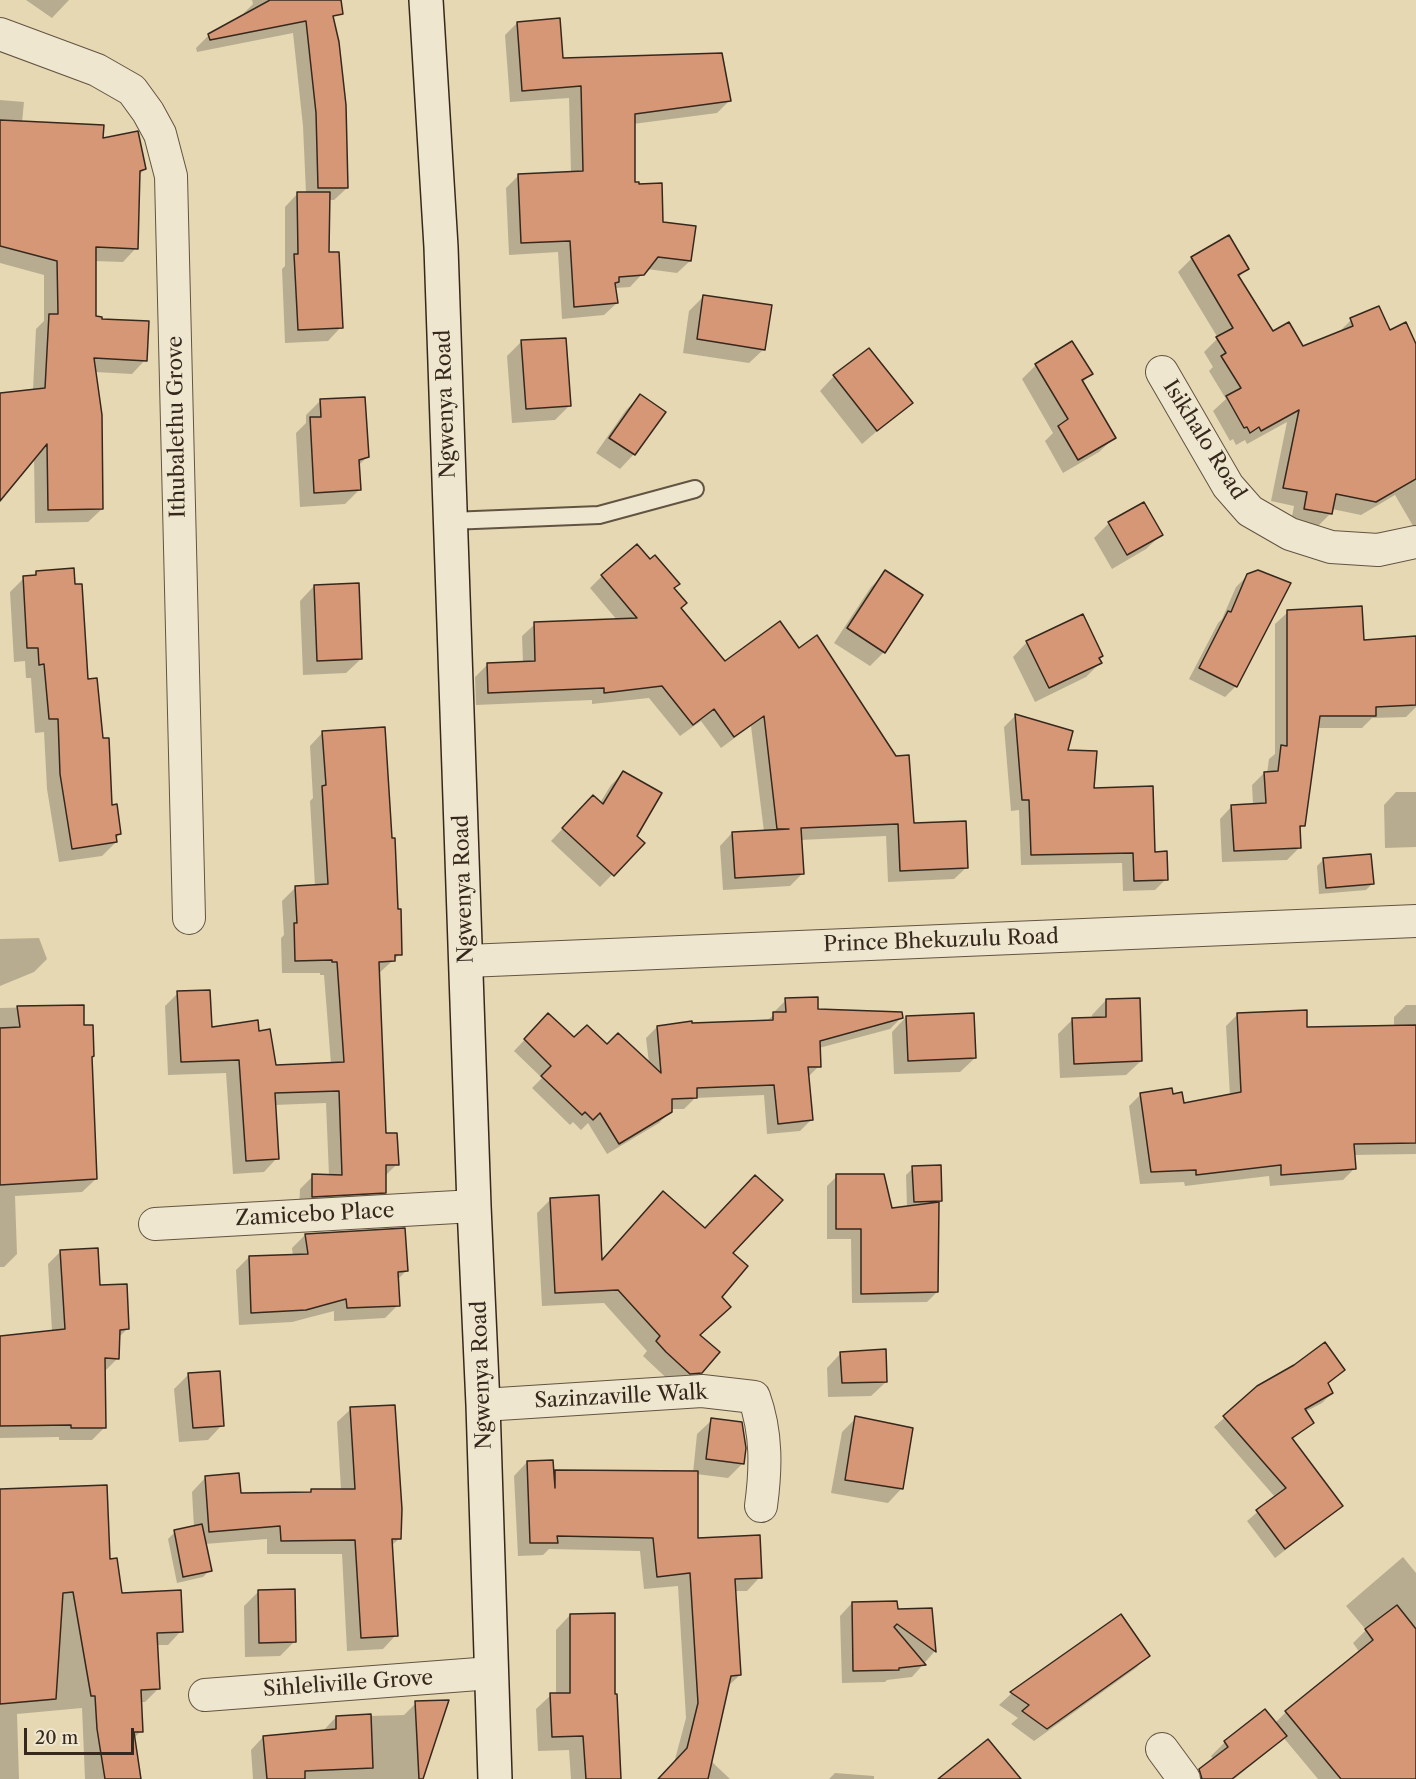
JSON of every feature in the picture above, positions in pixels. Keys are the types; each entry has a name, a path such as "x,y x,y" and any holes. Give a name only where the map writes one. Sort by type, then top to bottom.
{"street":[{"name":"Ngwenya Road","path":"426,0 441,248 495,1779"},
{"name":"Ithubalethu Grove","path":"0,34 97,70 132,90 160,134 171,176 189,918"},
{"name":"Isikhalo Road","path":"1162,372 1228,486 1250,511 1290,534 1331,547 1378,550 1416,542"},
{"name":"Prince Bhekuzulu Road","path":"466,961 1416,921"},
{"name":"Zamicebo Place","path":"156,1224 474,1206"},
{"name":"Sazinzaville Walk","path":"483,1405 702,1390 754,1397 762,1418 766,1471 761,1506"},
{"name":"Sihleliville Grove","path":"205,1695 491,1673"},
{"path":"1162,1749 1185,1779"}],"lane":[{"path":"450,521 599,516 695,489"}],"building":[{"path":"270,0 341,0 343,14 333,16 339,42 346,105 348,188 318,188 316,113 306,21 210,40 208,34"},
{"path":"560,18 563,58 722,53 731,101 635,114 635,182 639,184 662,183 663,222 696,226 691,261 658,257 644,275 619,277 619,282 615,283 618,303 574,307 570,241 521,243 518,174 583,171 581,86 522,91 517,22"},
{"path":"0,120 104,125 103,138 138,131 146,169 140,171 138,249 96,247 96,316 102,319 149,321 147,361 94,358 102,415 103,509 48,510 47,444 0,501 0,393 45,388 49,314 58,314 57,261 0,246"},
{"path":"297,192 330,192 329,252 339,252 343,328 298,330 294,254 298,254"},
{"path":"1229,235 1249,269 1238,275 1273,331 1289,322 1303,346 1353,326 1350,318 1379,306 1390,330 1406,322 1416,344 1416,479 1376,502 1336,494 1332,514 1304,509 1307,492 1283,488 1299,410 1261,431 1259,427 1250,433 1247,427 1244,428 1226,396 1241,388 1221,356 1226,353 1216,337 1233,328 1191,257"},
{"path":"703,295 772,305 765,350 697,339"},
{"path":"566,338 571,406 526,409 521,340"},
{"path":"1072,341 1093,374 1082,380 1116,438 1078,460 1058,426 1068,419 1035,364"},
{"path":"869,348 913,403 877,431 833,375"},
{"path":"640,394 666,412 635,455 609,438"},
{"path":"365,397 369,457 359,460 361,490 314,493 310,417 321,417 320,399"},
{"path":"1144,502 1163,535 1127,555 1108,522"},
{"path":"637,544 650,559 655,555 680,584 674,588 687,603 681,608 725,661 780,621 799,648 817,635 896,756 909,755 914,823 966,821 968,868 900,871 898,824 801,828 804,874 735,878 732,832 789,829 777,829 764,716 734,737 714,709 693,725 662,686 604,693 604,688 488,693 487,663 535,661 534,622 637,618 601,575"},
{"path":"74,568 75,584 82,584 88,679 97,678 103,738 109,738 112,805 117,804 121,834 116,835 117,842 72,849 60,774 58,719 49,719 44,664 39,665 38,648 27,648 23,576 36,575 36,571"},
{"path":"885,570 923,595 885,653 847,628"},
{"path":"1258,570 1291,583 1237,687 1199,668 1228,611 1231,612 1247,574"},
{"path":"359,583 362,659 317,661 314,585"},
{"path":"1362,606 1364,640 1416,636 1416,705 1376,707 1376,716 1320,716 1305,826 1300,826 1301,848 1234,851 1231,805 1266,803 1264,772 1278,771 1281,745 1287,746 1287,610"},
{"path":"1083,614 1103,656 1099,658 1102,663 1049,688 1026,641"},
{"path":"1015,714 1073,731 1068,750 1097,751 1094,788 1153,786 1155,852 1167,851 1168,880 1134,881 1133,853 1031,855 1029,800 1022,800"},
{"path":"385,727 392,838 395,838 398,909 401,909 402,955 395,955 395,961 379,962 386,1133 397,1133 399,1165 386,1165 386,1193 312,1197 312,1174 342,1175 339,1091 275,1093 279,1159 246,1161 239,1060 181,1062 177,991 210,990 212,1027 258,1020 259,1031 270,1029 276,1065 344,1062 337,962 332,962 332,960 295,961 294,923 297,923 295,886 328,884 322,786 326,785 322,731"},
{"path":"623,771 662,793 637,836 645,843 614,876 562,828 593,795 603,804"},
{"path":"1371,854 1374,884 1326,888 1323,858"},
{"path":"818,997 818,1009 902,1012 903,1018 820,1041 821,1067 808,1067 813,1120 778,1124 774,1085 697,1088 697,1098 672,1099 672,1112 619,1144 600,1113 593,1120 585,1112 582,1115 541,1076 551,1066 524,1039 548,1013 574,1037 587,1025 607,1044 618,1033 661,1073 657,1026 692,1021 692,1023 773,1020 773,1012 786,1012 785,998"},
{"path":"1140,998 1142,1061 1074,1064 1072,1018 1106,1017 1106,999"},
{"path":"84,1005 84,1025 93,1025 94,1056 92,1057 97,1179 0,1185 0,1028 20,1027 17,1006"},
{"path":"1307,1010 1307,1027 1416,1025 1416,1143 1354,1144 1356,1169 1281,1175 1281,1165 1196,1175 1196,1170 1151,1172 1140,1093 1172,1088 1173,1094 1182,1092 1184,1103 1241,1092 1237,1013"},
{"path":"974,1013 976,1058 908,1061 906,1016"},
{"path":"941,1165 942,1201 914,1202 912,1166"},
{"path":"836,1174 884,1174 892,1208 939,1202 938,1292 861,1294 861,1229 836,1229"},
{"path":"755,1175 783,1200 733,1253 748,1266 722,1297 731,1307 700,1335 720,1352 702,1373 690,1374 666,1352 656,1341 660,1336 618,1290 555,1293 550,1198 599,1195 602,1260 663,1191 705,1228"},
{"path":"405,1228 408,1271 398,1272 400,1306 347,1308 346,1299 306,1310 251,1313 249,1256 308,1254 305,1234"},
{"path":"98,1248 100,1285 127,1284 129,1329 120,1330 119,1359 105,1358 106,1428 71,1428 71,1425 0,1426 0,1336 65,1329 60,1250"},
{"path":"1325,1342 1345,1370 1328,1383 1333,1393 1305,1409 1314,1423 1292,1438 1343,1506 1285,1549 1256,1510 1286,1488 1223,1416 1257,1386 1294,1365"},
{"path":"886,1349 887,1382 842,1383 840,1352"},
{"path":"220,1371 224,1426 193,1428 188,1373"},
{"path":"395,1405 402,1509 401,1539 392,1539 398,1636 361,1638 355,1540 281,1541 280,1526 209,1532 205,1476 239,1473 241,1493 355,1489 350,1407"},
{"path":"855,1416 913,1428 903,1489 845,1480"},
{"path":"711,1418 742,1422 746,1448 744,1464 706,1459"},
{"path":"553,1460 555,1488 555,1470 698,1471 698,1538 760,1535 762,1578 735,1579 741,1675 731,1676 708,1779 658,1779 687,1748 698,1703 690,1573 657,1577 653,1538 557,1536 558,1543 530,1543 527,1461"},
{"path":"107,1485 110,1559 117,1558 122,1593 181,1590 183,1632 157,1633 160,1689 141,1690 143,1732 134,1732 141,1779 105,1779 97,1729 95,1696 91,1696 73,1592 63,1593 56,1699 0,1704 0,1489"},
{"path":"202,1524 212,1571 183,1577 174,1530"},
{"path":"295,1589 296,1642 259,1643 258,1590"},
{"path":"897,1601 898,1609 932,1608 936,1652 897,1624 894,1627 926,1665 899,1668 899,1670 853,1671 852,1602"},
{"path":"1397,1605 1416,1629 1416,1779 1341,1779 1285,1711 1373,1640 1365,1629"},
{"path":"615,1613 615,1694 617,1694 621,1779 586,1779 583,1736 552,1737 550,1693 570,1693 570,1614"},
{"path":"1121,1614 1150,1656 1047,1729 1022,1711 1029,1705 1010,1692"},
{"path":"449,1700 423,1779 419,1779 415,1701"},
{"path":"1265,1709 1287,1736 1232,1779 1202,1779 1199,1769 1228,1747 1224,1741"},
{"path":"371,1714 373,1768 305,1771 305,1779 267,1779 263,1736 336,1729 336,1716"},
{"path":"988,1739 1021,1779 938,1779"}]}
